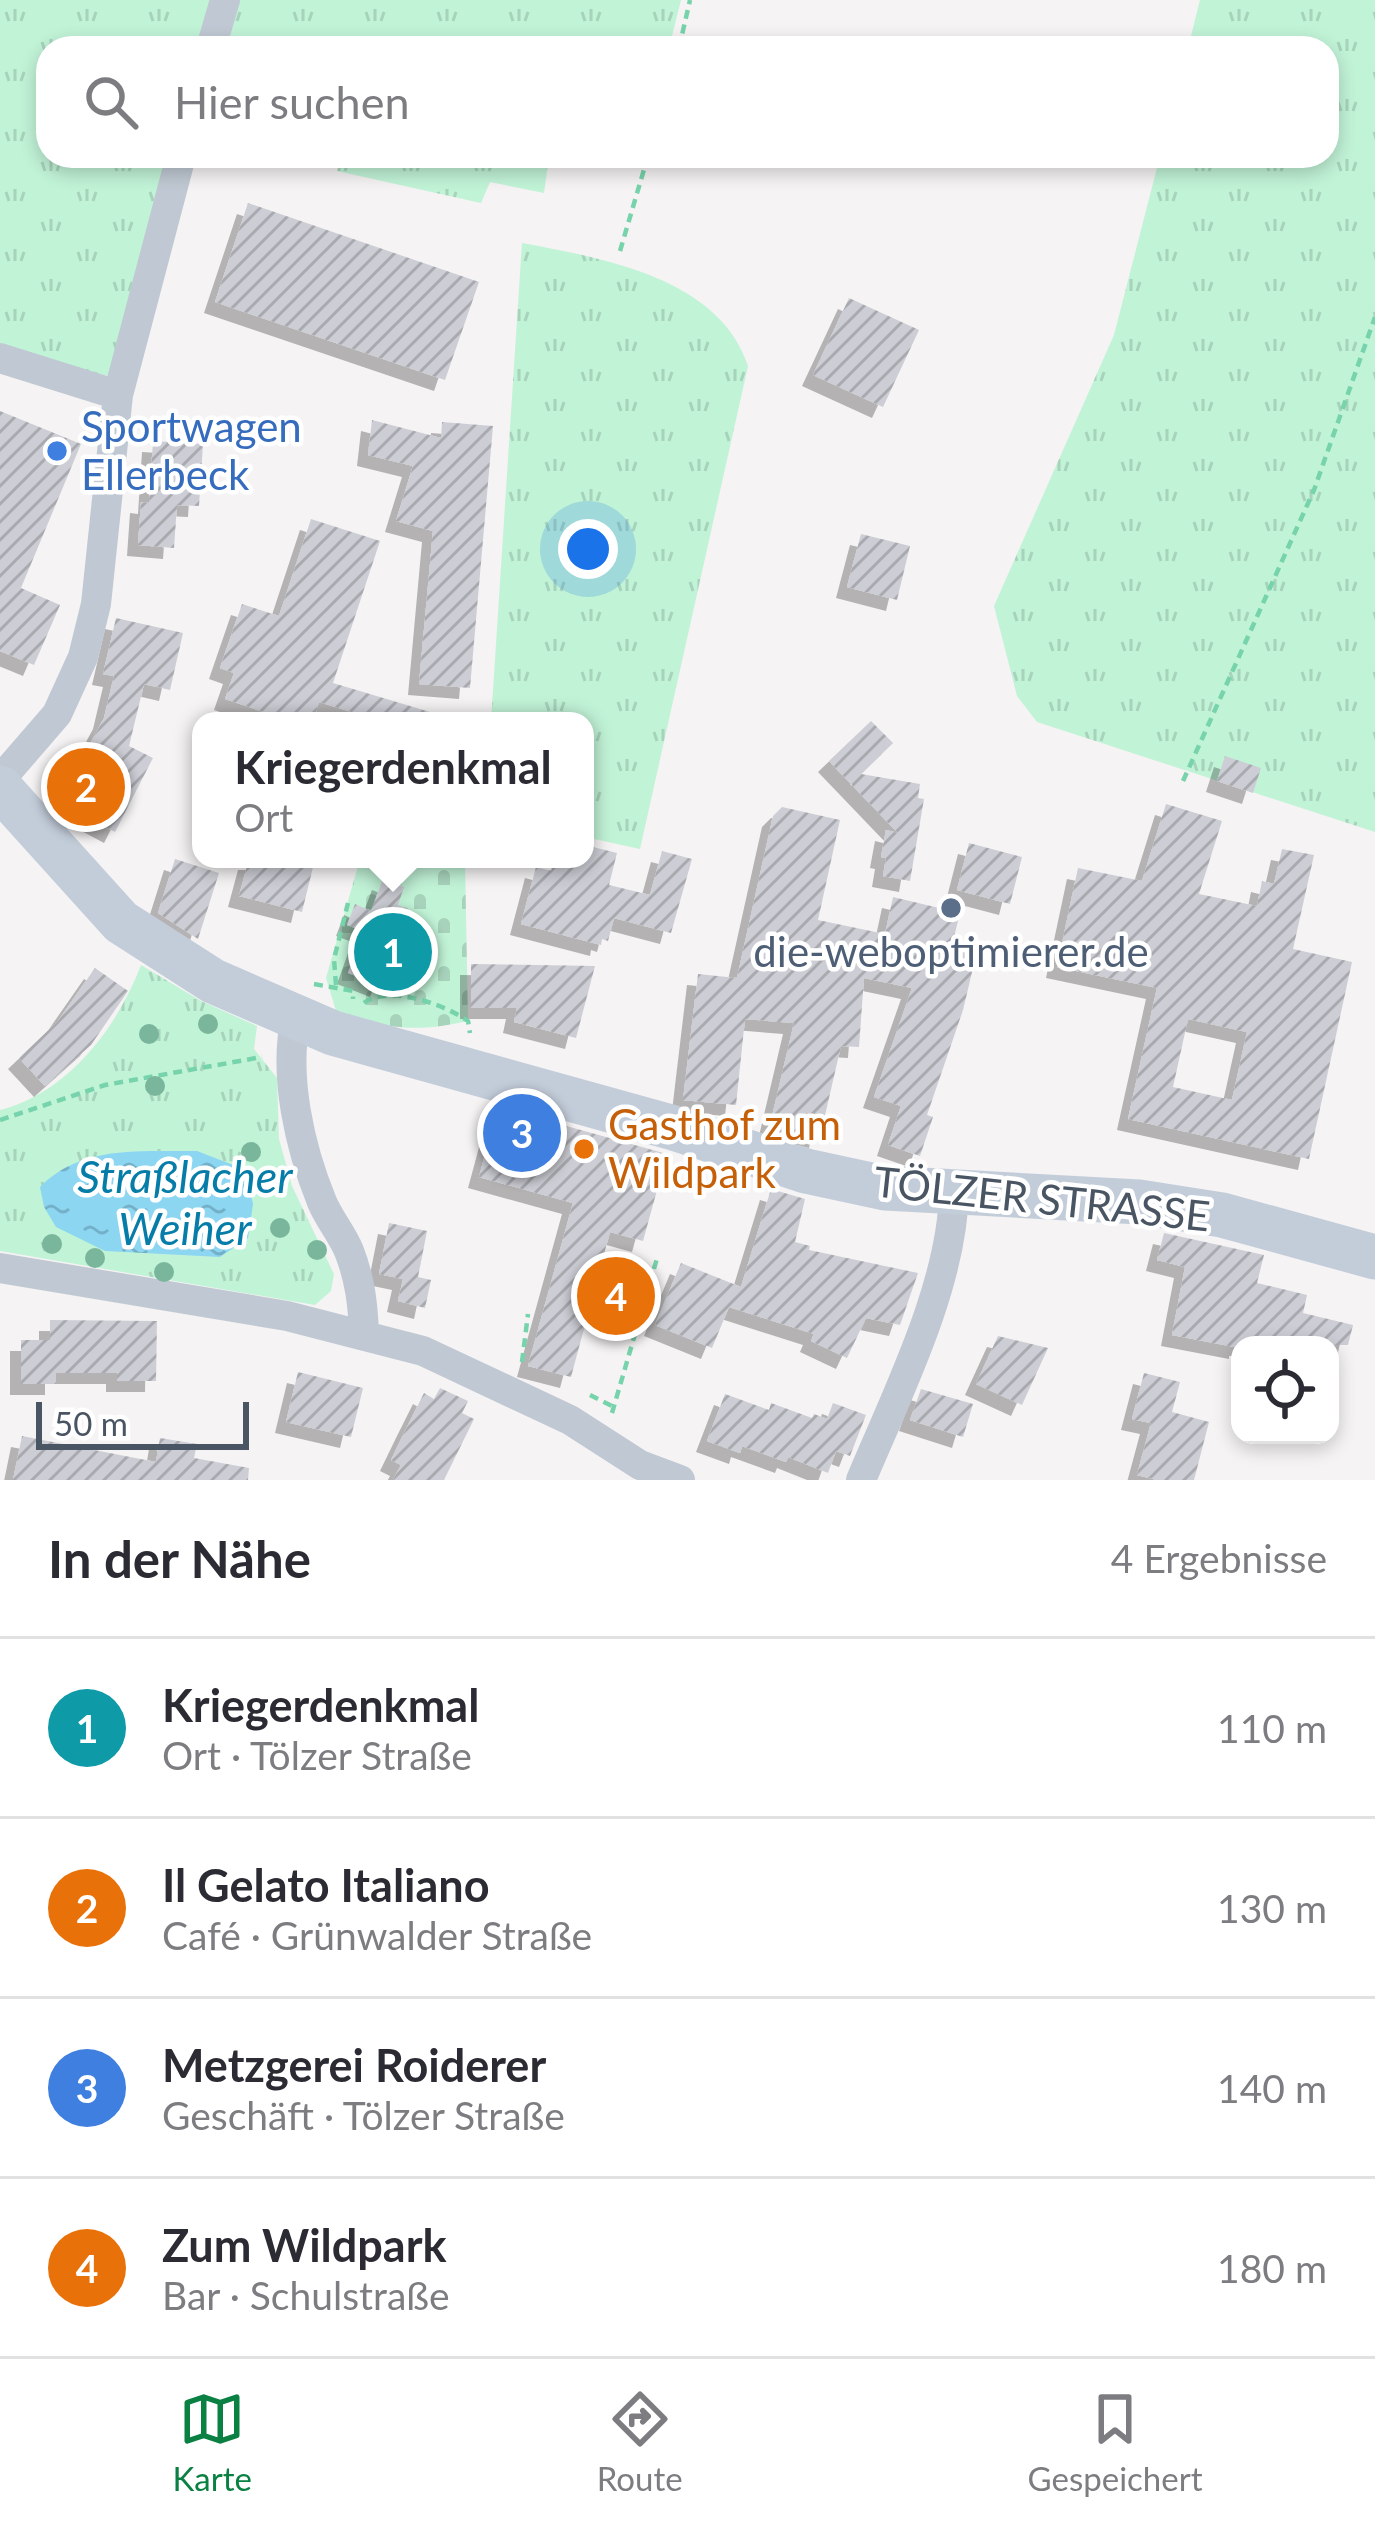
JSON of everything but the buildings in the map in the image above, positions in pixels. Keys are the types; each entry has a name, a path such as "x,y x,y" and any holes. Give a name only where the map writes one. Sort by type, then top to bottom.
{"main road":[{"name":"TÖLZER STRASSE","path":"0,784 121,922 294,1035 333,1033 674,1128 806,1171 886,1188 1138,1202 1222,1215 1375,1257"}],"street":[{"path":"214,36 225,0"},
{"path":"0,784 57,714 83,657 96,604 118,395 178,168"},
{"path":"0,358 118,395"},
{"path":"294,1035 308,1165 324,1208 348,1249 362,1292 364,1334"},
{"path":"861,1480 936,1292 954,1192"},
{"path":"0,1268 287,1316 423,1351 571,1420 638,1472 680,1480"}],"path":[{"path":"682,36 690,0"},
{"path":"620,251 644,168"},
{"path":"1183,781 1314,490 1375,317"},
{"path":"336,985 334,959 348,903"},
{"path":"0,1120 105,1085 294,1035 308,984 336,985 353,991 352,999 367,1004 372,996 392,994 453,1010 468,1021 472,1040 466,1072"},
{"path":"613,1412 658,1255"},
{"path":"521,1364 527,1315"}],"green space":[{"path":"0,0 212,0 202,36 36,36 36,168 166,168 108,376 0,348"},
{"path":"240,0 681,0 672,36 230,36"},
{"path":"1200,0 1375,0 1375,832 1037,722 1017,696 994,606 1114,335 1157,168 1339,168 1339,36 1191,36"},
{"path":"547,168 544,193 490,182 481,203 337,171"},
{"path":"522,243 621,265 685,292 712,311 733,336 748,366 640,849 594,839 594,712 492,712"},
{"path":"357,868 465,868 468,1021 431,1027 371,1022 336,1011 326,978"},
{"path":"141,965 201,1001 257,1026 254,1049 277,1078 279,1139 292,1186 334,1274 331,1291 315,1305 0,1251 0,1110 47,1089 87,1055 118,1012"}],"water":[{"name":"Straßlacher Weiher","path":"134,1151 197,1151 246,1170 253,1204 248,1238 220,1257 105,1251 56,1227 44,1207 40,1187 75,1163"}],"place":[{"name":"Sportwagen Ellerbeck","path":"57,451"},
{"name":"Il Gelato Italiano","path":"86,787"},
{"name":"die-weboptimierer.de","path":"951,908"},
{"name":"Kriegerdenkmal","path":"393,952"},
{"name":"Metzgerei Roiderer","path":"522,1133"},
{"name":"Gasthof zum Wildpark","path":"584,1149"},
{"name":"Zum Wildpark","path":"616,1296"}]}
